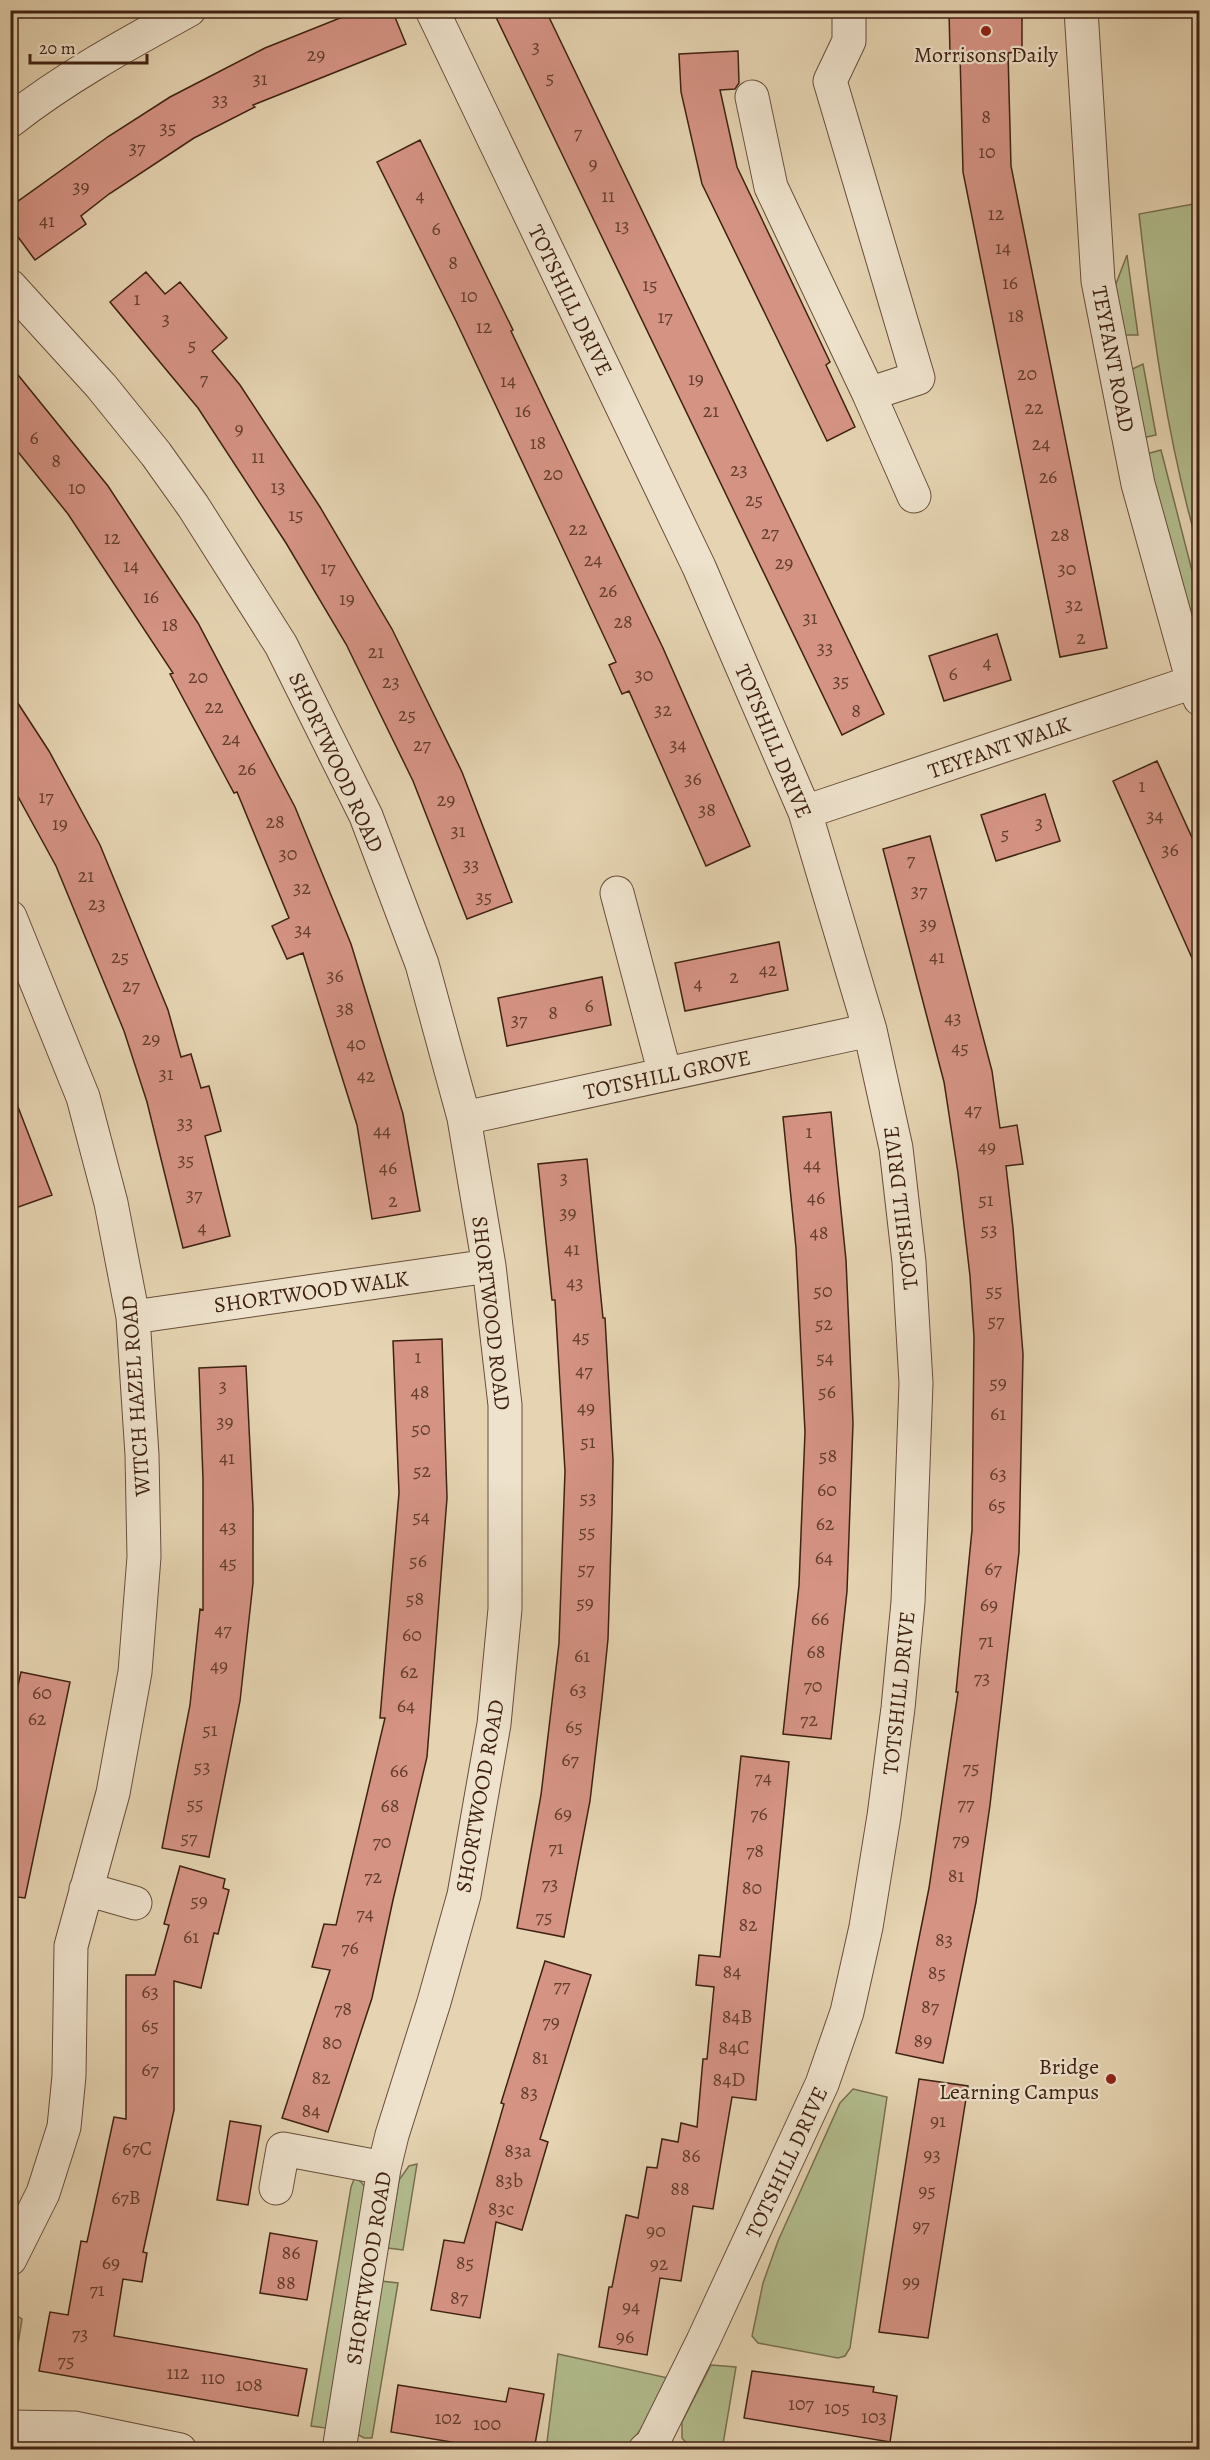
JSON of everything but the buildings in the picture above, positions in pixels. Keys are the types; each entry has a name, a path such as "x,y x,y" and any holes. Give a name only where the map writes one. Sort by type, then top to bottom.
{"street":[{"path":"10,121 37,100 115,50 189,10"},
{"name":"TOTSHILL DRIVE","path":"432,10 699,567 805,812 870,1030 896,1148 909,1262 916,1383 908,1602 898,1708 866,1927 847,2012 822,2084 652,2448"},
{"path":"849,10 849,41 830,81 918,378 869,394"},
{"name":"TEYFANT ROAD","path":"1081,10 1098,281 1138,484 1196,690"},
{"path":"752,97 771,187 869,394 914,496"},
{"name":"SHORTWOOD ROAD","path":"10,286 101,386 156,454 193,506 281,645 366,816 422,964 464,1118 489,1266 505,1405 505,1609 494,1724 464,1895 384,2168 339,2450"},
{"name":"TEYFANT WALK","path":"805,812 1196,690"},
{"path":"617,893 665,1074"},
{"name":"WITCH HAZEL ROAD","path":"10,917 83,1097 111,1203 133,1317 142,1455 144,1557 135,1672 113,1793 70,1946 69,2076 64,2127 43,2193 10,2259"},
{"name":"TOTSHILL GROVE","path":"464,1118 870,1030"},
{"name":"SHORTWOOD WALK","path":"133,1317 489,1266"},
{"path":"86,1889 135,1903"},
{"path":"276,2188 283,2149 384,2168"},
{"path":"10,2427 74,2428 180,2450"}],"green space":[{"path":"1200,203 1199,550 1169,426 1149,299 1139,214"},
{"path":"1127,255 1138,335 1122,335 1114,289"},
{"path":"1143,364 1156,435 1142,438 1128,371"},
{"path":"1161,450 1199,598 1199,621 1192,623 1146,454"},
{"path":"853,2089 887,2097 850,2348 845,2356 838,2358 758,2343 752,2336 763,2283 778,2241 840,2103"},
{"path":"417,2164 403,2250 388,2248 399,2180 409,2166"},
{"path":"355,2177 367,2190 326,2428 311,2426 351,2187"},
{"path":"381,2281 398,2283 372,2438 364,2438 357,2434"},
{"path":"11,2312 22,2319 11,2388"},
{"path":"558,2354 668,2378 650,2416 638,2434 623,2449 546,2450"},
{"path":"711,2365 736,2367 723,2444 721,2449 692,2449 682,2438 682,2422"}],"place":[{"name":"Morrisons Daily","path":"986,31"},
{"name":"Bridge Learning Campus","path":"1111,2079"}]}
